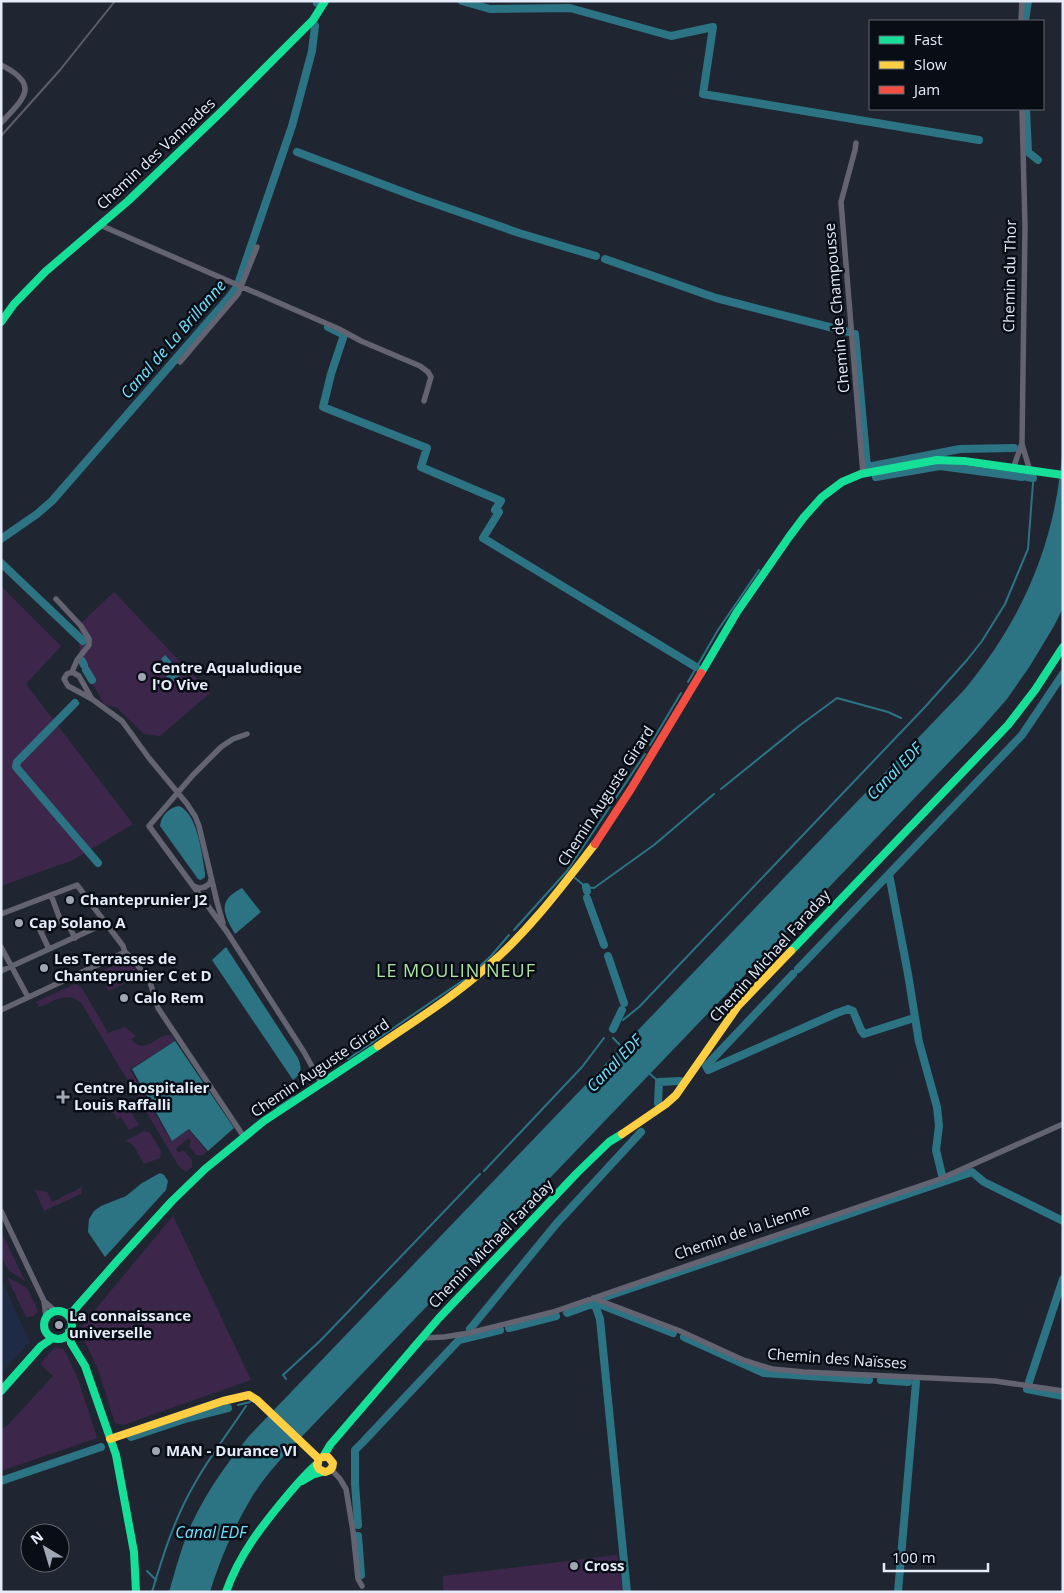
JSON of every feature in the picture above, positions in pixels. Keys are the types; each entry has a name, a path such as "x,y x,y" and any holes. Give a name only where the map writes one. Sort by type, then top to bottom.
{"street":[{"name":"Chemin des Vannades","path":"1,322 29,287 200,133 313,20 325,1"},
{"path":"1021,20 1022,1"},
{"path":"1,65 19,75 24,82 24,92 20,102 1,123"},
{"name":"Chemin du Thor","path":"1022,110 1025,227 1022,443 1030,471"},
{"name":"Chemin de Champousse","path":"856,142 841,202 863,474"},
{"path":"100,225 243,286 339,329 371,346 424,368 431,380 424,401"},
{"path":"180,362 231,304 243,286 257,247"},
{"name":"Chemin du Thor","path":"1013,469 1022,443"},
{"name":"Chemin Auguste Girard","path":"71,1320 75,1309 186,1186 244,1137 320,1083 461,989 491,964 539,913 565,883 601,835 631,789 737,612 789,537 822,497 842,482 863,474 937,460 964,461 1013,469"},
{"path":"1013,469 1063,475"},
{"path":"56,599 84,629 89,639 89,645 77,660 72,672 65,676 66,683 122,721 149,758 188,805 199,826 219,911 227,932"},
{"name":"Chemin Michael Faraday","path":"288,1494 320,1460 330,1445 421,1338 601,1150 619,1134 666,1104 676,1095 738,1006 1008,725 1035,690 1063,647"},
{"path":"72,672 79,676 92,699"},
{"path":"247,734 233,739 221,747 150,826 227,932 304,1052 320,1083"},
{"path":"167,805 179,800 188,805"},
{"path":"193,885 201,888 210,884 211,879"},
{"path":"1,914 78,885 123,946 125,952 130,954 150,982 158,1008 244,1137"},
{"path":"49,949 40,930 61,922 51,895"},
{"path":"63,921 66,920 75,938"},
{"path":"1,971 106,922"},
{"path":"1,947 28,997"},
{"path":"1,1010 125,952"},
{"name":"Chemin de la Lienne","path":"421,1338 444,1337 499,1326 553,1312 940,1179 1063,1124"},
{"path":"1,1211 44,1301 46,1317 41,1346"},
{"name":"Chemin des Naïsses","path":"593,1298 680,1331 743,1360 772,1369 995,1381 1063,1391"},
{"path":"44,1301 55,1311 64,1313 71,1320 71,1343 85,1366 110,1439 121,1475 133,1542 136,1592"},
{"name":"Chemin Auguste Girard","path":"64,1313 75,1309"},
{"path":"46,1317 55,1311"},
{"path":"45,1331 56,1338 71,1343"},
{"path":"1,1391 41,1346 70,1332"},
{"path":"110,1439 224,1400 247,1395 257,1400 320,1460"},
{"name":"Chemin Michael Faraday","path":"332,1460 336,1445 347,1426"},
{"path":"226,1592 235,1567 246,1546 260,1526 288,1494 308,1477 327,1472 331,1469 333,1465 332,1460 328,1457 320,1460"},
{"path":"320,1460 318,1467 322,1472"},
{"path":"331,1469 346,1489 353,1531 357,1574 362,1586"}],"shaded area":[{"path":"1,586 61,646 26,684 133,824 73,860 1,886"},
{"name":"Centre Aqualudique l'O Vive","path":"114,592 210,693 160,736 144,734 117,708 104,704 80,660 79,625"},
{"path":"125,960 129,964 131,963 140,976 108,991 100,972"},
{"path":"75,984 82,988 108,1033 125,1027 136,1036 131,1039 141,1046 166,1035 171,1035 175,1041 130,1069 171,1141 189,1130 207,1152 203,1155 196,1155 189,1146 191,1141 188,1138 176,1149 178,1152 184,1151 192,1160 192,1167 186,1172 178,1165 82,1004 77,1000 66,997 39,1007 36,1002"},
{"path":"123,1107 127,1114 131,1112 139,1125 129,1130 121,1117 117,1119 113,1112"},
{"path":"144,1131 150,1133 161,1151 160,1158 144,1164 134,1146 125,1141"},
{"path":"82,1187 81,1194 44,1211 35,1190 47,1192 52,1202"},
{"path":"173,1216 251,1380 123,1425 115,1423 98,1369 80,1328"},
{"path":"1,1231 25,1281 9,1271 1,1256"},
{"path":"7,1277 27,1288 38,1311 34,1316 26,1317"},
{"path":"1,1279 30,1342 1,1373"},
{"path":"55,1348 64,1349 78,1379 97,1438 1,1471 1,1428 7,1426 53,1376 40,1364"},
{"name":"Cross","path":"617,1555 623,1592 443,1592 443,1576"}],"water":[{"name":"Canal EDF","path":"1063,440 1063,608 1030,666 1007,699 978,732 287,1452 262,1482 243,1513 227,1546 210,1592 169,1592 185,1540 198,1511 218,1478 249,1436 965,689 987,661 1021,603 1035,573 1046,542 1060,475"},
{"path":"165,655 182,673 171,684 168,681 165,665 161,659"},
{"path":"179,806 191,817 198,836 205,873 205,877 201,880 198,879 160,826 166,813 172,808"},
{"path":"242,888 261,912 235,934 225,914 225,908 229,898"},
{"path":"226,947 298,1058 300,1070 293,1080 212,960"},
{"path":"175,1041 234,1128 208,1151 189,1129 172,1141 132,1069"},
{"path":"160,1173 168,1181 166,1190 105,1257 88,1232 89,1219 94,1211 101,1206 126,1196 142,1183"}],"waterway":[{"path":"462,1 490,9 570,8 671,36 713,27 703,94 979,140"},
{"path":"1025,20 1028,1"},
{"name":"Canal de La Brillanne","path":"1,539 52,501 237,287 292,126 312,51 315,26"},
{"path":"1026,110 1028,152 1038,160"},
{"path":"297,152 519,233 596,256"},
{"path":"605,259 716,298 849,332"},
{"path":"328,327 344,335 331,374 323,407 427,448 421,467 501,501 495,510"},
{"path":"855,334 867,467 960,449 1014,448"},
{"path":"876,477 940,466 1022,477"},
{"path":"1027,477 1033,478"},
{"path":"623,1020 639,1007 925,707 982,641 1005,604 1028,549 1033,483"},
{"path":"499,512 483,538 696,667"},
{"name":"Canal de La Brillanne","path":"1,563 83,641"},
{"path":"688,682 718,630 759,570"},
{"name":"Canal de La Brillanne","path":"82,661 84,665"},
{"name":"Canal de La Brillanne","path":"86,670 92,680"},
{"path":"889,874 1022,735 1063,674"},
{"path":"650,745 681,693"},
{"path":"721,789 837,698 888,712 901,718"},
{"name":"Canal de La Brillanne","path":"75,703 17,762 16,767 98,863"},
{"path":"514,930 567,871 645,754"},
{"path":"575,878 586,887 594,888 654,845 714,794"},
{"path":"798,969 889,874 919,1042 937,1107 939,1126 936,1150 942,1175"},
{"path":"586,887 587,891"},
{"path":"587,898 604,945"},
{"path":"348,1059 468,977 491,956 509,935"},
{"path":"608,956 624,1003"},
{"path":"793,974 706,1066 708,1070 848,1009 853,1011 864,1034 914,1018"},
{"path":"613,1029 622,1010"},
{"path":"484,1171 582,1067 604,1038"},
{"path":"613,1038 624,1049"},
{"path":"649,1073 659,1082"},
{"path":"658,1103 659,1082 680,1081"},
{"path":"277,1108 293,1097"},
{"path":"470,1329 557,1223 641,1132"},
{"path":"602,1298 972,1172 984,1182 1063,1221"},
{"path":"286,1379 283,1375 320,1341 480,1174"},
{"path":"1029,1382 1063,1279"},
{"path":"595,1305 599,1304 673,1333"},
{"path":"567,1313 589,1305 595,1305 600,1319 627,1592"},
{"path":"509,1328 556,1316"},
{"path":"355,1485 355,1450 459,1340 500,1330"},
{"path":"684,1337 764,1373 869,1380"},
{"path":"881,1380 908,1382"},
{"path":"898,1592 916,1382"},
{"path":"1027,1389 1063,1396"},
{"path":"238,1405 250,1402"},
{"path":"152,1592 181,1509 207,1463 246,1406"},
{"path":"131,1437 188,1418 228,1408"},
{"path":"1,1481 101,1447"},
{"path":"355,1483 358,1525"},
{"path":"358,1536 361,1575"},
{"path":"147,1571 156,1580"}],"railway":[{"path":"1,136 60,70 115,1"}],"traffic: fast":[{"path":"1,322 14,304 45,272 128,201 221,112 313,20 325,1"},
{"path":"701,673 737,612 789,537 822,497 842,482 861,474 937,460 964,461 1063,475"},
{"path":"791,951 1008,725 1035,690 1063,647"},
{"path":"71,1320 75,1309 119,1259 172,1201 205,1169 264,1121 378,1046"},
{"path":"323,1457 330,1445 439,1318 577,1173 609,1142 622,1134"},
{"path":"58,1311 68,1315 72,1325 68,1335 58,1339 48,1335 44,1325 48,1315 58,1311"},
{"path":"69,1332 71,1343 85,1366 116,1455 134,1552 136,1592"},
{"path":"1,1391 41,1346 53,1338"},
{"path":"226,1592 237,1566 259,1530 297,1484 318,1463"},
{"path":"302,1481 322,1472"}],"traffic: slow":[{"path":"378,1046 449,997 504,952 545,907 595,844"},
{"path":"622,1134 676,1095 738,1006 791,951"},
{"path":"110,1439 223,1401 249,1395 257,1400 319,1459"},
{"path":"319,1459 317,1465 319,1469 325,1472 328,1471 332,1468 333,1463 328,1457 323,1457"}],"traffic: jam":[{"path":"595,844 631,789 701,673"}],"place":[{"name":"Centre Aqualudique l'O Vive","path":"142,677"},
{"name":"Chanteprunier J2","path":"70,900"},
{"name":"Cap Solano A","path":"19,923"},
{"name":"Les Terrasses de Chanteprunier C et D","path":"44,968"},
{"name":"Calo Rem","path":"124,998"},
{"name":"Centre hospitalier Louis Raffalli","path":"63,1097"},
{"name":"La connaissance universelle","path":"59,1325"},
{"name":"MAN - Durance VI","path":"156,1451"},
{"name":"Cross","path":"574,1566"}],"district":[{"name":"LE MOULIN NEUF","path":"456,971"}]}
